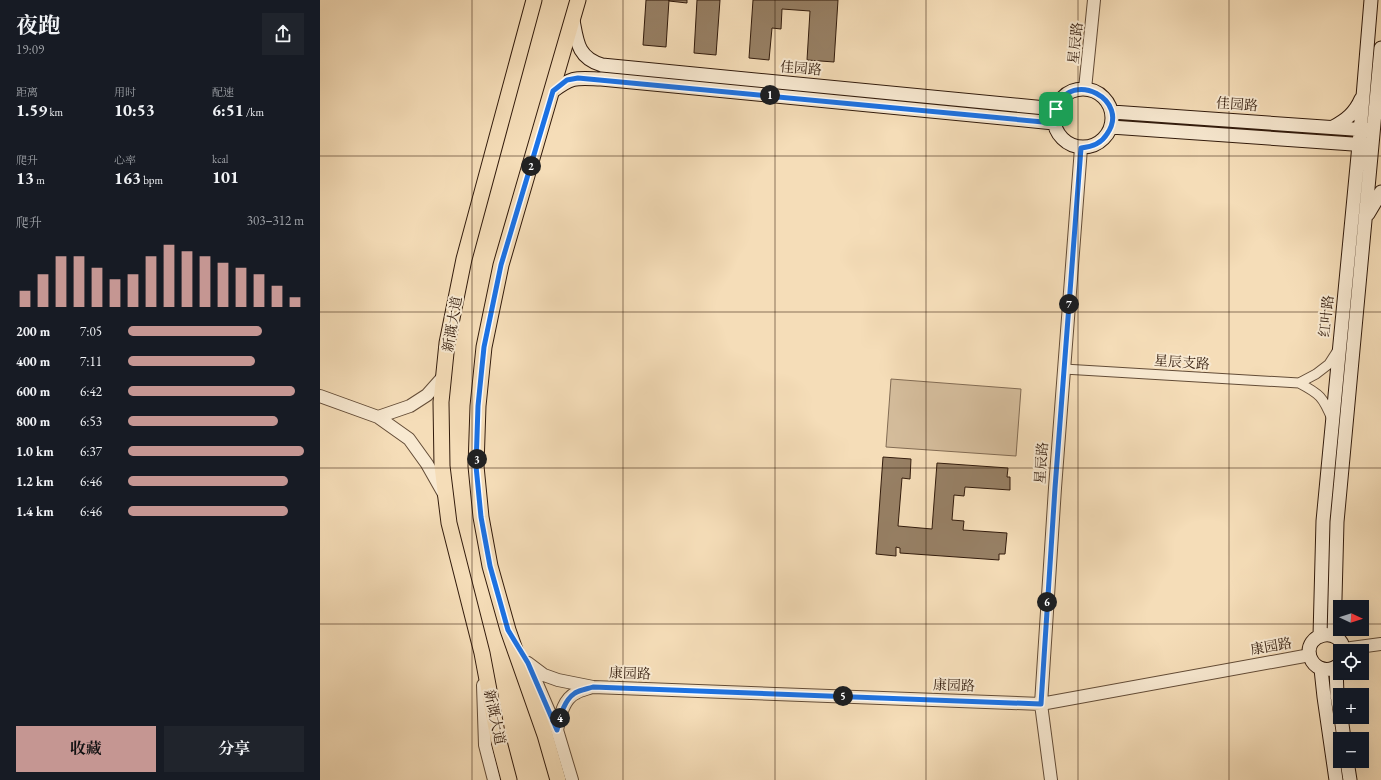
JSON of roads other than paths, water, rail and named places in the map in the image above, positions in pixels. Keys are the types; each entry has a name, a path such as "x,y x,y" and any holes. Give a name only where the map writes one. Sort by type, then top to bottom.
{"main road":[{"name":"新溉大道","path":"509,780 498,738 482,654 450,523 440,441 441,402 447,343 464,258 534,0"},
{"path":"558,780 545,735 508,630 490,566 481,517 476,466 478,406 484,347 501,265 553,91 578,0"},
{"name":"红叶路","path":"1320,636 1323,522 1359,145 1371,0"},
{"name":"佳园路","path":"573,20 577,42 582,53 592,62 602,65 1056,109"},
{"path":"1335,600 1337,522 1365,219 1377,146 1381,48"},
{"path":"553,91 567,80 578,78 601,79 1054,123"},
{"path":"1085,90 1092,91 1100,95 1105,100 1112,112 1111,127 1104,139 1097,144 1081,148 1072,146 1065,141 1059,135 1054,123 1056,109 1059,102 1070,92 1085,90"},
{"path":"1333,127 1344,121 1352,114 1363,96"},
{"name":"佳园路","path":"1112,112 1377,131"},
{"path":"1111,127 1377,146"},
{"path":"1365,219 1381,192"},
{"path":"1333,636 1326,634 1320,636 1312,643 1310,655 1315,665 1321,668 1333,668"},
{"path":"1334,636 1342,644"},
{"path":"1321,668 1336,780"},
{"path":"1348,768 1350,780"}],"street":[{"name":"星辰路","path":"1085,90 1094,0"},
{"name":"星辰路","path":"1051,780 1041,704 1081,148"},
{"path":"1299,383 1316,374 1329,364 1339,349"},
{"name":"星辰支路","path":"1064,369 1299,383"},
{"path":"378,417 410,406 428,395 443,377"},
{"path":"1299,383 1314,391 1324,401 1332,419"},
{"path":"320,396 378,417 409,439 427,464 446,498"},
{"path":"508,630 528,663 557,730 572,780"},
{"path":"1369,646 1381,644"},
{"name":"新溉大道","path":"482,654 485,745 494,780"},
{"name":"康园路","path":"593,687 1041,704 1310,655"},
{"path":"528,663 544,675 558,680 593,687"},
{"path":"557,730 561,713 567,701 575,693 593,687"}]}
